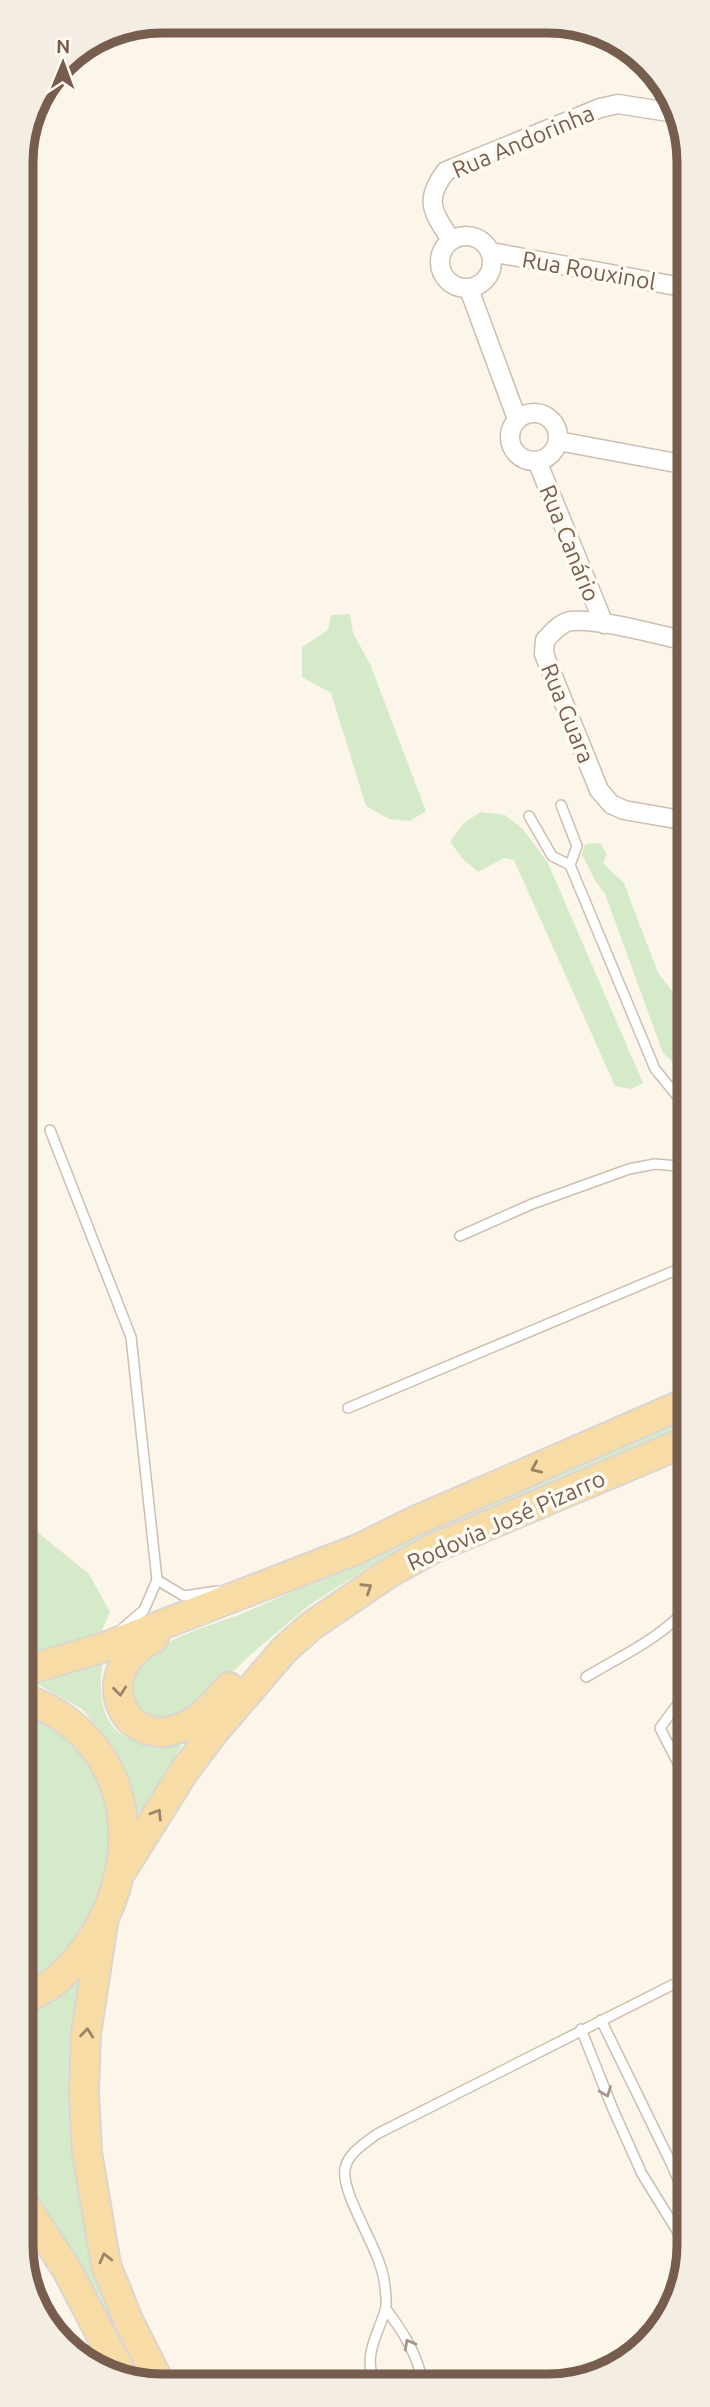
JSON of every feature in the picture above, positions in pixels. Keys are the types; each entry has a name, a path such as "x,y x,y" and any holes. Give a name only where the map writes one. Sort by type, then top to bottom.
{"main road":[{"path":"631,1427 676,1396"},
{"path":"631,1427 676,1407"},
{"name":"Rodovia José Pizarro","path":"33,1668 102,1648 358,1549 415,1521 631,1427"},
{"name":"Rodovia José Pizarro","path":"121,1872 213,1733 284,1650 311,1626 389,1573 432,1549 676,1446"},
{"path":"619,1471 653,1468 676,1459"},
{"path":"240,1594 210,1616 151,1639 134,1650 125,1660 118,1681 118,1696 123,1709 134,1724 147,1730 167,1730 188,1725 209,1710 237,1678 284,1650"},
{"path":"33,1702 64,1717 105,1761 115,1782 122,1812 121,1872 104,1917 85,1950 58,1979 33,1994"},
{"path":"104,1917 86,2034 84,2092 87,2152 106,2265 129,2322 155,2374"},
{"path":"33,2218 67,2270 117,2365"}],"street":[{"name":"Rua Andorinha","path":"451,240 435,215 432,200 434,186 446,171 600,108 618,104 666,112"},
{"path":"474,237 481,240 491,253 492,269 488,276 469,289 452,285 441,271 440,254 451,240 474,237"},
{"name":"Rua Rouxinol","path":"491,253 677,286"},
{"path":"469,289 517,419"},
{"path":"530,412 546,415 556,426 558,441 551,455 537,461 523,458 512,447 510,433 517,419 530,412"},
{"path":"558,441 677,463"},
{"name":"Rua Canário","path":"537,461 604,624"},
{"name":"Rua Guara","path":"677,639 604,624 569,621 555,629 545,640 544,654 599,790 611,804 624,810 677,819"}],"lane":[{"path":"561,805 577,846 570,865"},
{"path":"529,816 552,856 570,865 655,1069 677,1095"},
{"path":"50,1130 131,1337 157,1580 144,1609 102,1648"},
{"path":"460,1236 532,1204 629,1169 655,1164 677,1166"},
{"path":"348,1408 676,1270"},
{"path":"157,1580 184,1595 268,1583"},
{"path":"586,1677 658,1634 676,1620"},
{"path":"676,1706 660,1728 676,1760"},
{"path":"371,2374 370,2355 386,2309 383,2277 374,2245 347,2189 345,2168 352,2154 377,2134 676,1983"},
{"path":"601,2021 676,2175"},
{"path":"581,2029 642,2174 676,2228"},
{"path":"386,2309 408,2340 421,2374"}],"green space":[{"path":"350,614 353,633 370,664 426,811 410,821 389,819 366,806 331,693 302,677 302,647 328,630 331,615"},
{"path":"480,812 505,815 523,829 548,863 643,1083 631,1089 615,1086 514,860 504,858 478,872 450,842 463,824"},
{"path":"600,843 607,854 603,863 624,883 658,973 673,992 673,1011 677,1019 677,1066 663,1053 605,894 582,855 585,844"},
{"path":"676,1422 676,1436 388,1555 308,1606 247,1658 196,1707 174,1717 155,1720 133,1708 130,1689 134,1673 144,1660 174,1640 239,1615"},
{"path":"33,1530 89,1574 110,1612 99,1637 33,1655"},
{"path":"104,1657 102,1699 106,1715 114,1728 125,1737 141,1743 159,1746 182,1745 137,1818 123,1765 104,1735 82,1709 33,1680"},
{"path":"33,1711 39,1713 99,1770 115,1848 83,1940 33,1984"},
{"path":"88,1958 102,2292 120,2342 33,2205 33,2001"}]}
